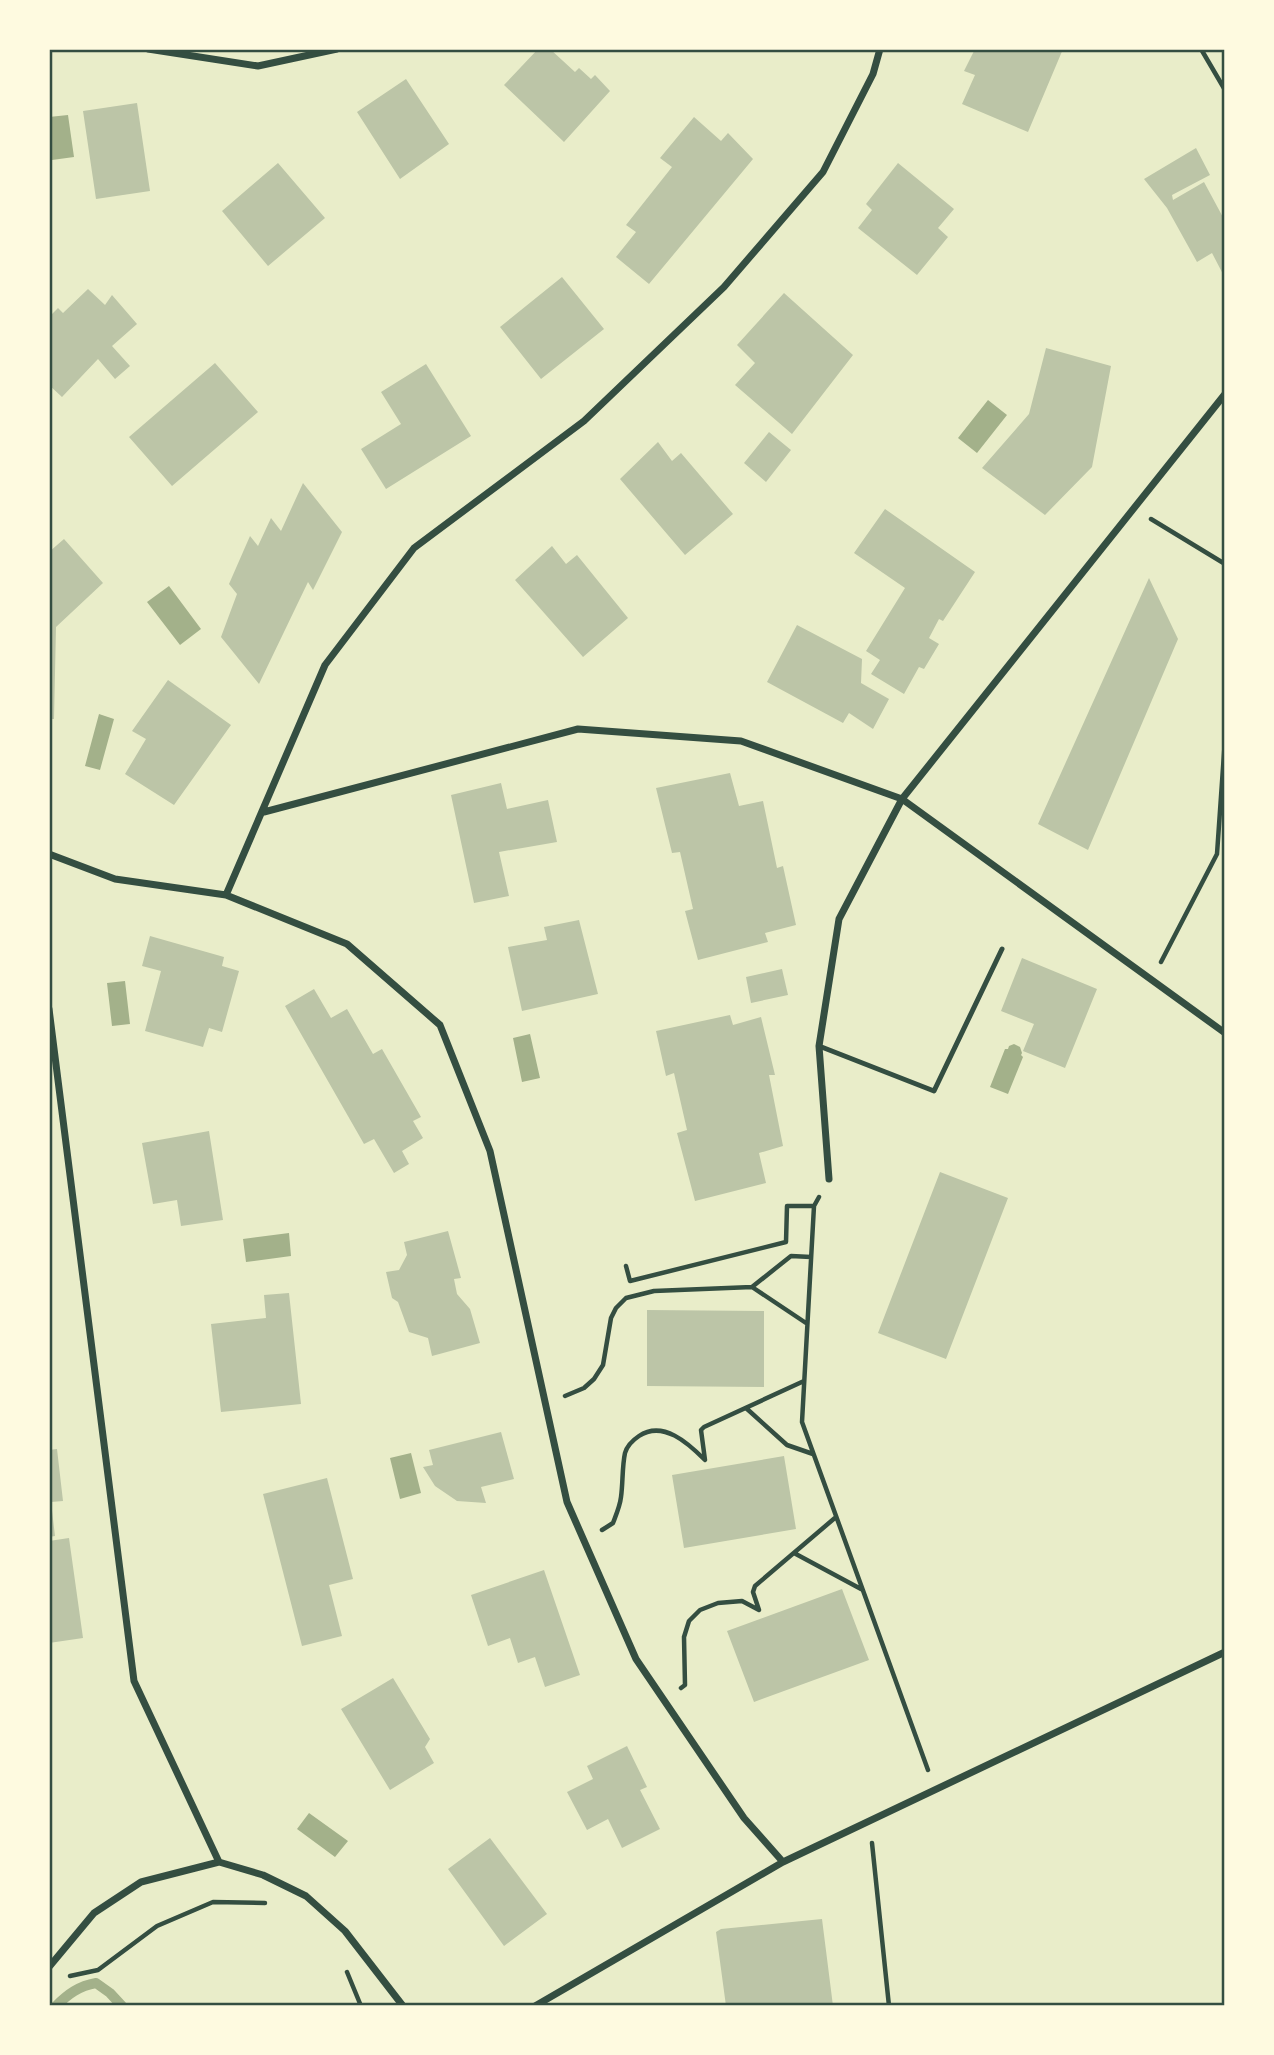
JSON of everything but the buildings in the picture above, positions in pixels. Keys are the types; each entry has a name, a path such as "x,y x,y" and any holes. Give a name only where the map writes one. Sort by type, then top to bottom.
{"street":[{"path":"148,49 258,66 337,49"},
{"path":"226,895 325,665 414,548 584,421 724,288 823,173 873,75 880,49"},
{"path":"829,1179 819,1046 839,919 902,799 1225,394"},
{"path":"264,812 578,729 741,741 902,799 1225,1033"},
{"path":"49,854 115,879 226,895 347,944 440,1024 490,1151 567,1502 636,1659 744,1818 783,1862"},
{"path":"49,1009 134,1681 219,1862"},
{"path":"535,2006 783,1862 1225,1652"},
{"path":"49,1967 94,1913 141,1882 219,1862 263,1875 306,1896 345,1931 403,2006"}],"lane":[{"path":"819,1046 934,1091 1002,949"}],"path":[{"path":"1201,49 1225,90"},
{"path":"1134,508 1225,564"},
{"path":"1151,981 1216,854 1225,739"},
{"path":"829,1179 814,1206 802,1422 935,1790"},
{"path":"626,1266 630,1281 786,1242 787,1206 814,1206"},
{"path":"546,1403 584,1388 594,1379 603,1365 611,1318 625,1298 654,1291 752,1287 791,1256 811,1257"},
{"path":"752,1287 807,1324"},
{"path":"584,1540 613,1523 621,1500 625,1452 633,1440 644,1433 658,1430 686,1442 705,1460 701,1430 704,1427 804,1381"},
{"path":"746,1408 787,1445 813,1454"},
{"path":"664,1701 685,1685 684,1637 689,1621 701,1610 718,1603 742,1601 759,1609 753,1592 755,1586 836,1517"},
{"path":"794,1553 862,1590"},
{"path":"870,1822 889,2006"},
{"path":"67,1977 98,1970 157,1926 213,1902 263,1902 275,1908"},
{"path":"343,1962 361,2006"}],"shaded area":[{"path":"68,115 74,157 52,160 49,117"},
{"path":"988,400 1007,415 977,453 958,438"},
{"path":"169,586 201,629 180,645 147,602"},
{"path":"99,714 114,719 100,770 85,766"},
{"path":"125,981 130,1024 112,1026 107,983"},
{"path":"530,1034 540,1078 522,1082 513,1038"},
{"path":"1014,1044 1020,1047 1023,1057 1008,1094 990,1087 1005,1049"},
{"path":"289,1233 291,1256 246,1262 243,1239"},
{"path":"411,1453 421,1493 400,1499 390,1458"},
{"path":"309,1813 348,1841 335,1857 297,1829"}],"waterway":[{"path":"56,2006 74,1991 96,1983 122,2006"}]}
